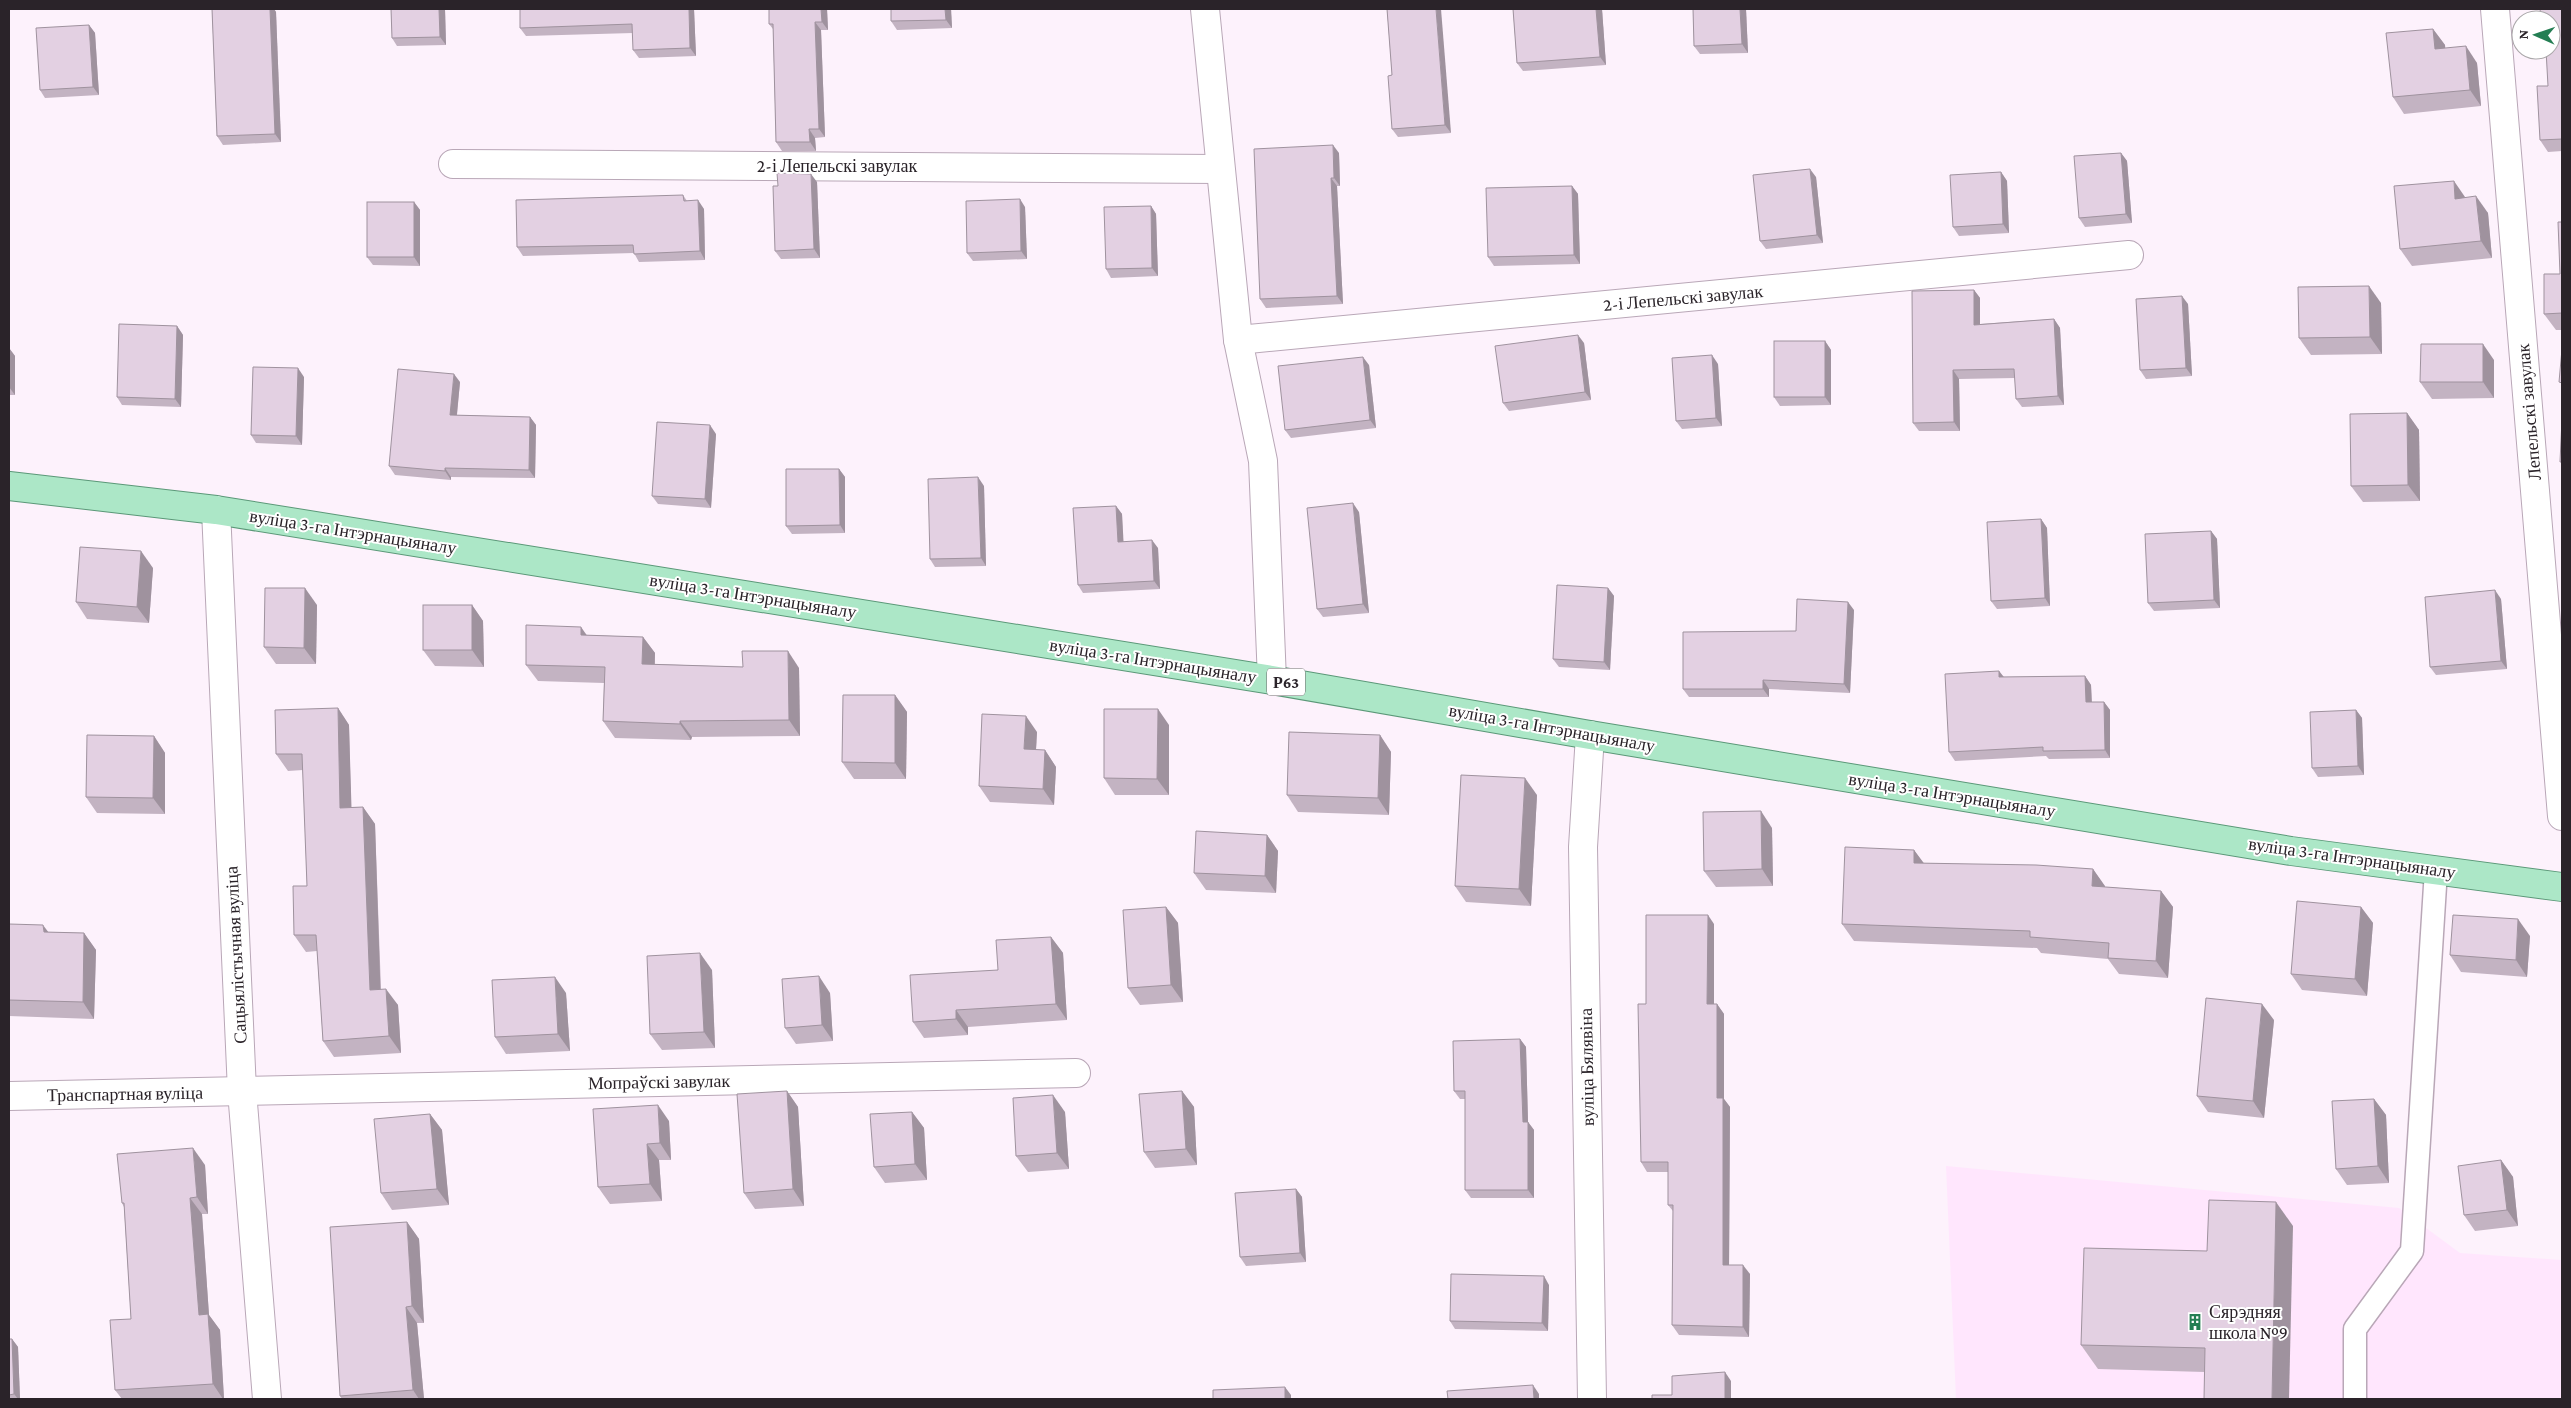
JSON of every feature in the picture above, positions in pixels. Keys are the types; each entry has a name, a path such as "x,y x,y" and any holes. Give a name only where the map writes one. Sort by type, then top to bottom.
{"main road":[{"name":"вуліца 3-га Інтэрнацыяналу","path":"9,486 216,510 1272,680 1590,735 2291,851 2562,887"}],"street":[{"path":"1204,9 1238,340 1263,461 1272,680"},
{"name":"Лепельскі завулак","path":"2495,9 2562,816"},
{"name":"2-і Лепельскі завулак","path":"453,164 1220,169"},
{"name":"2-і Лепельскі завулак","path":"1238,340 2129,255"},
{"name":"Сацыялістычная вуліца","path":"216,510 242,1091 267,1399"},
{"name":"вуліца Бялявіна","path":"1590,735 1583,847 1592,1399"},
{"name":"Мопраўскі завулак","path":"242,1091 1076,1072"},
{"name":"Транспартная вуліца","path":"9,1096 242,1091"}],"lane":[{"path":"2355,1399 2355,1329 2412,1251 2436,870"}],"shaded area":[{"path":"1946,1166 2399,1208 2460,1253 2562,1260 2562,1399 1956,1399"}],"building":[{"path":"212,9 270,9 275,134 217,136"},
{"path":"391,9 439,9 440,37 392,38"},
{"path":"520,9 689,9 690,48 633,50 632,24 520,28"},
{"path":"769,9 821,9 822,22 815,22 819,129 809,129 810,142 776,142 773,24 769,24"},
{"path":"891,9 945,9 946,20 891,21"},
{"path":"1387,9 1436,9 1445,125 1392,129 1388,76 1392,75"},
{"path":"1513,9 1596,9 1600,57 1517,63"},
{"path":"1693,9 1740,9 1742,44 1694,46"},
{"path":"2562,9 2562,139 2540,140 2537,86 2548,86 2547,60 2561,60 2561,10 2540,10"},
{"path":"89,25 93,87 40,90 36,28"},
{"path":"2433,29 2435,49 2466,46 2470,90 2393,97 2386,33"},
{"path":"1333,145 1334,178 1331,178 1337,296 1260,299 1254,149"},
{"path":"2121,153 2126,214 2079,218 2074,156"},
{"path":"1810,169 1817,235 1760,241 1753,175"},
{"path":"2001,172 2003,224 1953,227 1950,175"},
{"path":"777,173 811,174 814,249 775,251 773,186 778,186"},
{"path":"2454,181 2455,199 2476,196 2481,241 2400,249 2394,186"},
{"path":"1572,186 1574,255 1488,257 1486,188"},
{"path":"683,195 684,201 698,200 700,251 634,254 633,245 517,247 516,200"},
{"path":"1020,199 1021,251 967,253 966,201"},
{"path":"367,202 414,202 414,257 367,257"},
{"path":"1151,206 1152,268 1106,269 1104,207"},
{"path":"2558,222 2562,222 2562,313 2544,314 2544,274 2560,274"},
{"path":"2369,286 2370,337 2299,338 2298,287"},
{"path":"1974,290 1974,325 2054,319 2058,396 2016,399 2014,369 1953,370 1954,422 1913,423 1912,291"},
{"path":"2182,296 2186,368 2140,370 2136,299"},
{"path":"119,324 177,326 175,399 117,397"},
{"path":"1578,335 1585,392 1503,403 1495,346"},
{"path":"1774,341 1825,341 1825,397 1774,397"},
{"path":"2421,344 2483,344 2483,382 2420,382"},
{"path":"2562,349 2562,383 2559,382"},
{"path":"1712,355 1716,418 1676,421 1672,358"},
{"path":"1363,357 1370,420 1285,430 1278,366"},
{"path":"253,367 298,368 296,436 251,435"},
{"path":"398,369 454,374 450,415 530,417 529,470 445,468 445,471 389,466"},
{"path":"2407,413 2408,485 2351,486 2350,414"},
{"path":"2562,419 2562,462 2560,462"},
{"path":"657,422 710,425 705,499 652,496"},
{"path":"786,469 839,469 840,525 786,526"},
{"path":"978,477 981,558 930,559 928,479"},
{"path":"1353,503 1363,604 1317,609 1307,508"},
{"path":"1116,506 1118,542 1152,540 1154,581 1078,585 1073,508"},
{"path":"2041,519 2045,598 1991,601 1987,522"},
{"path":"2211,531 2214,600 2148,603 2145,534"},
{"path":"80,547 141,551 137,607 76,602"},
{"path":"1557,585 1608,588 1604,662 1553,659"},
{"path":"265,588 305,588 304,648 264,647"},
{"path":"2495,590 2501,661 2430,667 2425,597"},
{"path":"1797,599 1848,602 1844,684 1763,680 1763,689 1683,689 1683,632 1796,631"},
{"path":"423,605 472,605 472,650 423,650"},
{"path":"526,625 581,627 581,635 643,637 642,664 743,667 742,651 788,651 789,720 680,721 680,724 603,721 605,667 526,665"},
{"path":"1999,671 1999,677 2085,676 2086,702 2104,702 2105,750 2043,751 2043,747 1949,752 1945,674"},
{"path":"843,695 895,695 895,763 842,762"},
{"path":"338,708 340,808 363,807 370,990 386,989 389,1036 323,1041 316,935 294,935 293,886 307,886 302,754 276,754 275,710"},
{"path":"1104,709 1158,709 1157,779 1104,778"},
{"path":"2356,710 2358,766 2312,768 2310,712"},
{"path":"982,714 1026,716 1024,749 1045,750 1043,789 979,786"},
{"path":"1289,732 1380,735 1378,798 1287,795"},
{"path":"87,735 154,736 153,798 86,797"},
{"path":"1461,775 1525,778 1519,889 1455,886"},
{"path":"1761,811 1762,869 1704,871 1703,812"},
{"path":"1196,831 1267,835 1265,876 1194,873"},
{"path":"1845,847 1914,850 1914,863 2036,865 2093,869 2092,886 2161,891 2156,961 2108,958 2109,943 2030,937 2030,931 1842,924"},
{"path":"2297,901 2361,907 2355,979 2291,974"},
{"path":"1166,907 1171,985 1128,988 1123,910"},
{"path":"1646,915 1708,915 1707,1004 1717,1004 1717,1098 1723,1098 1723,1265 1743,1265 1743,1327 1672,1325 1673,1205 1668,1205 1668,1162 1641,1162 1638,1004 1646,1004"},
{"path":"2453,915 2518,919 2516,960 2450,955"},
{"path":"9,924 43,925 44,932 84,933 83,1002 9,1000"},
{"path":"1051,937 1056,1004 956,1010 956,1019 913,1022 910,975 998,970 996,940"},
{"path":"700,953 704,1032 650,1034 647,956"},
{"path":"819,976 822,1025 785,1028 782,979"},
{"path":"555,977 558,1034 495,1037 492,980"},
{"path":"2206,998 2262,1004 2253,1101 2197,1096"},
{"path":"1520,1039 1523,1122 1528,1122 1528,1190 1465,1190 1465,1091 1454,1091 1453,1041"},
{"path":"787,1091 793,1189 744,1193 737,1094"},
{"path":"1182,1091 1186,1149 1144,1152 1139,1094"},
{"path":"1053,1095 1057,1153 1016,1156 1013,1098"},
{"path":"2374,1099 2378,1166 2336,1169 2332,1101"},
{"path":"658,1105 660,1143 647,1144 650,1184 598,1187 593,1109"},
{"path":"912,1112 915,1164 874,1167 870,1114"},
{"path":"430,1114 437,1189 381,1193 374,1119"},
{"path":"193,1148 197,1197 190,1198 199,1315 208,1314 213,1384 115,1390 110,1320 131,1319 124,1203 122,1203 117,1154"},
{"path":"2501,1160 2507,1210 2464,1215 2458,1166"},
{"path":"1296,1189 1300,1253 1240,1257 1235,1193"},
{"name":"Сярэдняя школа №9","path":"2209,1200 2276,1202 2272,1399 2204,1399 2205,1348 2081,1345 2084,1248 2207,1251"},
{"path":"407,1222 412,1306 406,1307 413,1390 340,1396 330,1227"},
{"path":"1451,1274 1544,1276 1542,1323 1450,1321"},
{"path":"9,1339 12,1339 14,1394 9,1395"},
{"path":"1725,1372 1725,1399 1652,1399 1652,1395 1672,1395 1672,1376"},
{"path":"1533,1385 1534,1399 1448,1399 1447,1391"},
{"path":"1285,1387 1285,1399 1213,1399 1213,1390"}],"place":[{"name":"Сярэдняя школа №9","path":"2195,1322"}]}
